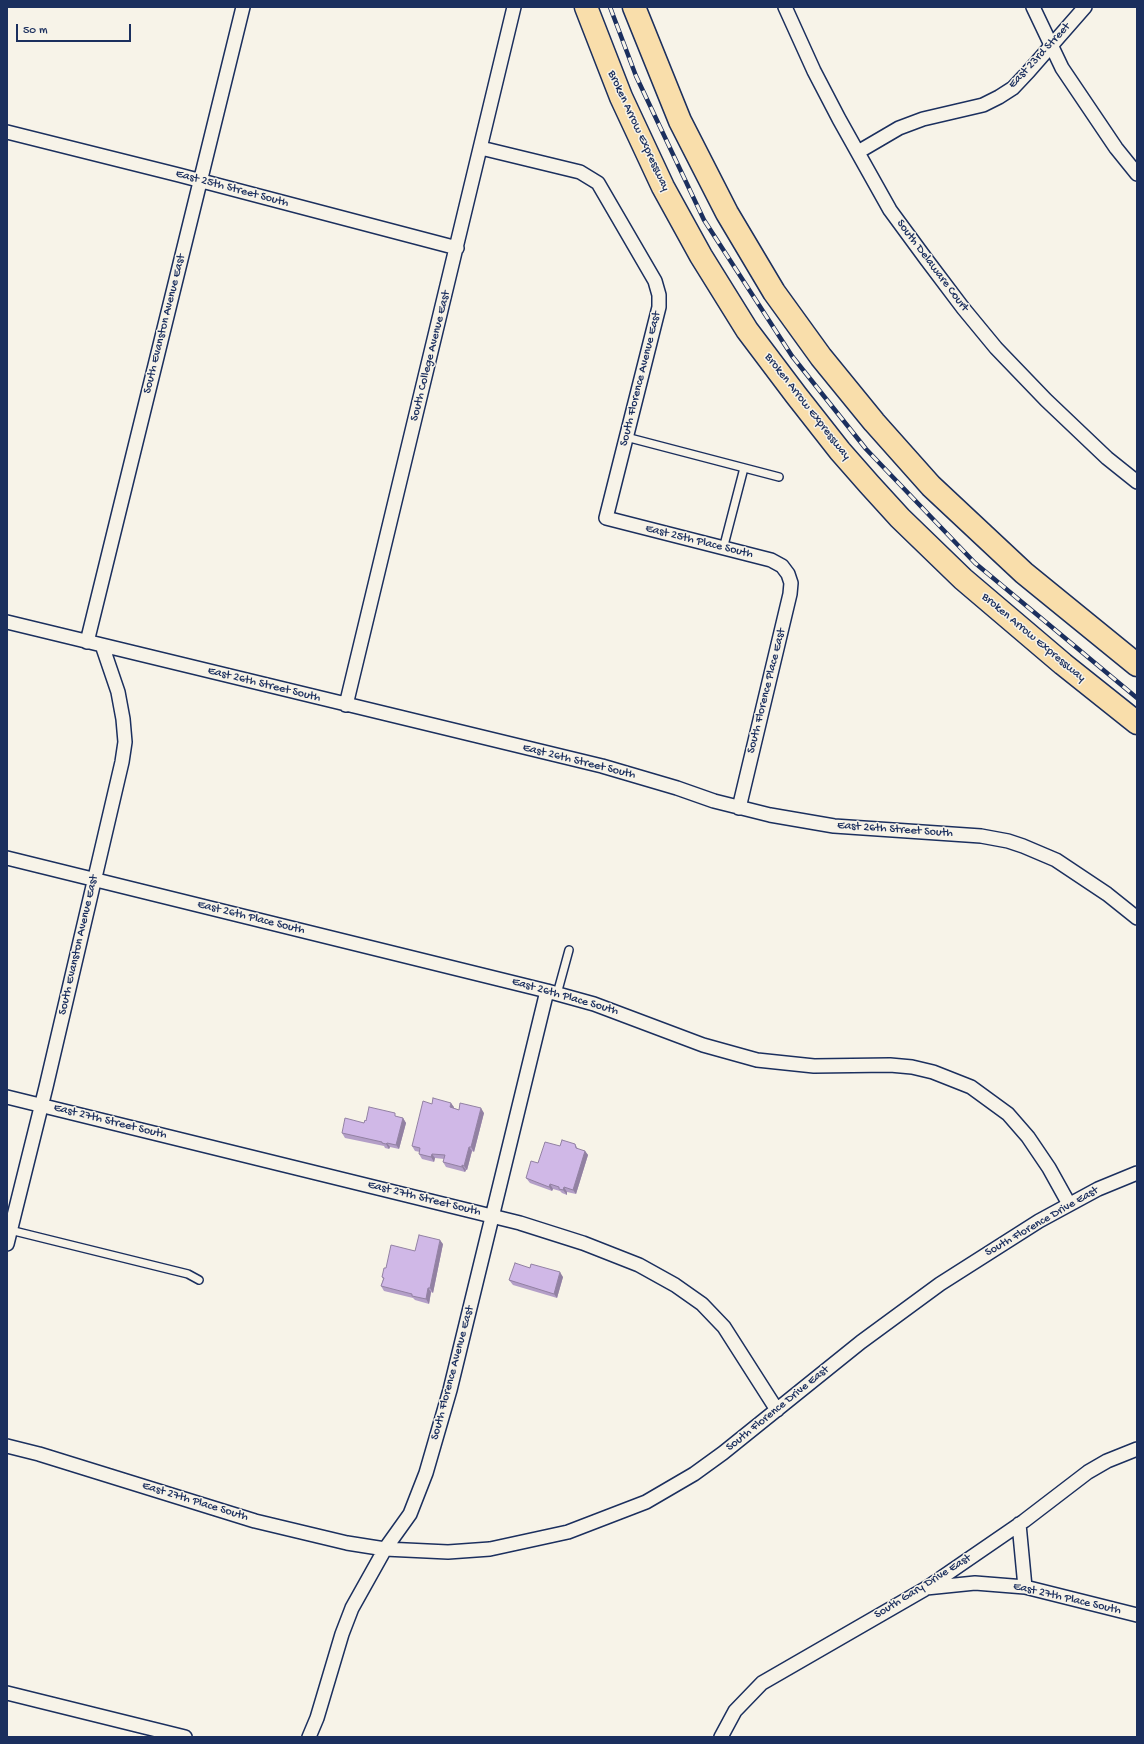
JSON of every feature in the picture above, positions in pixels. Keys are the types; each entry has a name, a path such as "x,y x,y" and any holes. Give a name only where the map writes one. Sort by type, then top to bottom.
{"highway":[{"name":"Broken Arrow Expressway","path":"586,7 621,98 663,187 701,256 747,330 796,395 840,451 869,484 900,518 963,579 1135,723"},
{"path":"634,7 680,121 727,213 774,292 822,357 874,422 931,486 1024,573 1137,665"},
{"path":"1109,642 1137,654"}],"street":[{"name":"South Evanston Avenue East","path":"88,642 243,7"},
{"name":"South College Avenue East","path":"346,705 514,7"},
{"name":"South Delaware Court","path":"785,7 814,71 890,210 963,308 996,348 1046,400 1107,458 1137,482"},
{"path":"1033,7 1050,46 1062,68 1116,148 1137,174"},
{"name":"East 23rd Street","path":"858,152 899,128 923,119 983,105 999,97 1013,88 1085,7"},
{"name":"East 25th Street South","path":"7,132 457,248"},
{"name":"South Florence Avenue East","path":"481,148 580,172 598,182 655,281 660,295 660,307 606,518"},
{"name":"East 25th Place South","path":"606,518 771,560 782,566 788,574"},
{"name":"South Florence Place East","path":"739,808 790,594 791,583 788,574"},
{"name":"East 26th Street South","path":"7,622 602,766 739,808 801,821 834,826 981,836 1023,846 1056,860 1107,894 1137,918"},
{"name":"South Evanston Avenue East","path":"7,1244 42,1106 122,762 124,742 123,718 118,692 102,645"},
{"name":"East 26th Place South","path":"7,858 552,992 620,1013 703,1045 757,1060 814,1066 890,1065 912,1067 952,1079 971,1087 1008,1114 1028,1137 1049,1168 1069,1204"},
{"name":"South Florence Avenue East","path":"308,1737 317,1718 342,1634 352,1608 385,1549 410,1514 426,1472 450,1390 492,1216 552,992"},
{"name":"East 27th Street South","path":"7,1097 520,1222 583,1243 639,1265 675,1285 702,1304 724,1327 777,1410"},
{"name":"South Florence Drive East","path":"385,1549 448,1552 490,1549 568,1532 646,1502 694,1474 723,1453 861,1342 940,1284 1001,1244 1069,1204 1098,1189 1137,1173"},
{"name":"East 27th Place South","path":"7,1446 39,1454 255,1521 346,1543 385,1549"},
{"name":"South Gary Drive East","path":"721,1737 735,1711 762,1683 925,1589 1019,1524 1088,1472 1107,1461 1137,1449"},
{"path":"1019,1524 1025,1587"},
{"name":"East 27th Place South","path":"925,1589 975,1583 1025,1587 1137,1615"},
{"path":"7,1693 185,1737"}],"lane":[{"path":"626,437 778,477"},
{"path":"723,549 744,468"},
{"path":"552,992 569,950"},
{"path":"10,1230 188,1274 199,1280"}],"building":[{"path":"433,1098 451,1103 450,1107 459,1110 460,1103 481,1108 471,1147 469,1147 464,1166 462,1165 462,1167 443,1162 445,1155 432,1154 431,1157 419,1154 420,1148 412,1146 423,1101 432,1104"},
{"path":"369,1107 395,1113 395,1116 403,1118 396,1145 342,1133 345,1118 364,1123 365,1120 366,1121"},
{"path":"562,1140 575,1144 576,1148 585,1151 573,1190 564,1187 563,1190 559,1189 559,1187 550,1184 549,1187 526,1178 531,1161 538,1163 545,1142 560,1146"},
{"path":"419,1235 440,1240 430,1288 428,1288 426,1299 381,1286 384,1278 382,1277 384,1268 386,1268 391,1245 415,1251"},
{"path":"515,1263 530,1268 531,1264 560,1272 554,1294 509,1280"}],"railway":[{"path":"610,7 636,76 704,220 792,356 866,449 975,563 1137,698"}]}
